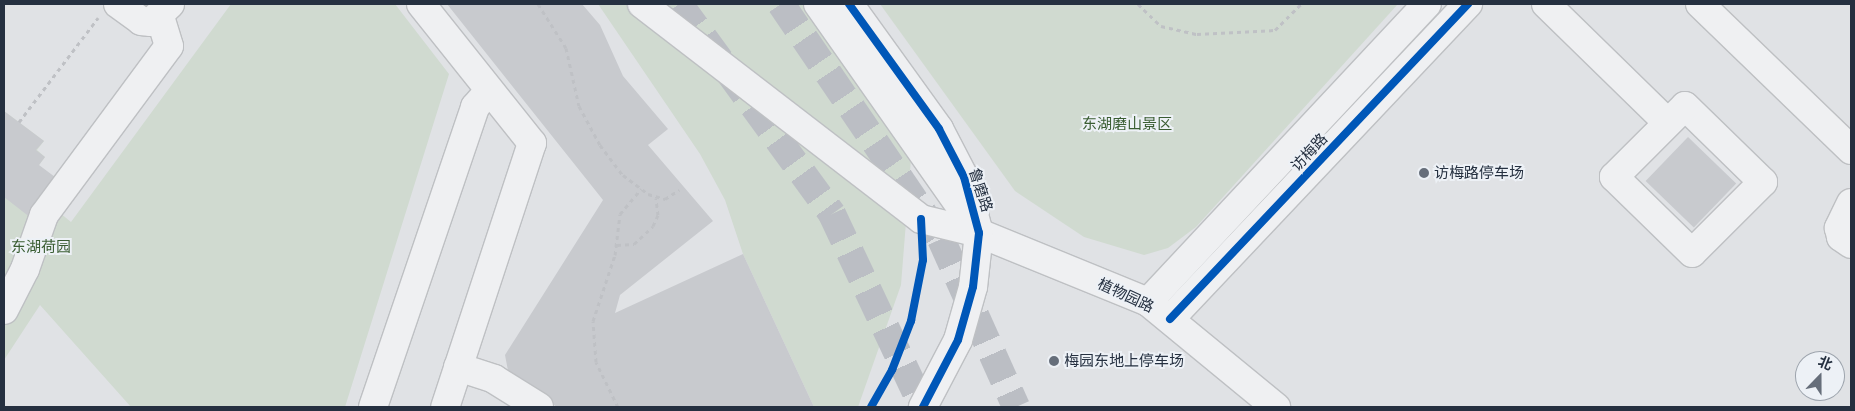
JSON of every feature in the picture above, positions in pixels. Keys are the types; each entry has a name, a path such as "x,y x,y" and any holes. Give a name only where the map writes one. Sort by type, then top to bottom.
{"street":[{"path":"421,4 488,92 532,143 445,407"},
{"name":"植物园路","path":"642,4 882,192 921,219 979,233 1148,302 1276,407"},
{"path":"818,4 979,233"},
{"name":"鲁磨路","path":"850,4 939,129 964,177 979,233 973,287 958,340 923,407"},
{"name":"访梅路","path":"1148,302 1427,4"},
{"name":"访梅路","path":"1170,319 1468,4"},
{"path":"1546,4 1668,123"},
{"path":"1700,4 1851,150"},
{"path":"110,8 141,21 151,22 165,10"},
{"path":"4,310 11,280 44,214 169,46 165,10"},
{"path":"373,407 475,107 488,92"},
{"path":"1685,106 1762,182 1692,254 1614,178 1668,123 1685,106"},
{"path":"1851,203 1839,228 1841,237 1851,244"},
{"path":"458,367 494,379 539,407"}],"path":[{"path":"538,4 566,48 587,124 618,169 641,189 656,198 665,199 680,190"},
{"path":"1138,4 1161,26 1197,34 1275,30 1302,4"},
{"path":"19,122 110,8"},
{"path":"618,407 604,383 592,342 596,303 617,245 620,214 641,189"},
{"path":"617,245 634,244 653,226 658,215 656,198"}],"green space":[{"name":"东湖荷园","path":"231,4 395,4 449,74 345,407 131,407 40,305 4,360 4,111 44,141 37,150 45,157 39,165 44,200 71,222"},
{"path":"598,4 807,4 911,159 901,285 858,407 814,407 743,254 725,200 700,154"},
{"name":"东湖磨山景区","path":"880,4 1398,4 1196,227 1168,248 1144,255 1084,237 1015,191"}],"building":[{"path":"447,4 582,4 600,25 623,76 668,129 648,145 713,221 620,295 615,313 743,254 814,407 557,407 509,376 505,355 603,200"},
{"path":"4,111 44,141 36,150 45,157 39,165 59,180 31,218 4,197"},
{"path":"1688,137 1736,184 1694,227 1646,181"}],"tunnel":[{"path":"679,4 832,214 923,407"},
{"path":"781,4 941,239 1016,407"}],"cycle path":[{"path":"849,4 939,129 964,177 979,233 973,287 958,340 923,407"},
{"path":"1170,319 1468,4"},
{"path":"871,407 892,370 911,321 923,260 921,219"}],"place":[{"name":"访梅路停车场","path":"1424,173"},
{"name":"梅园东地上停车场","path":"1054,361"}]}
